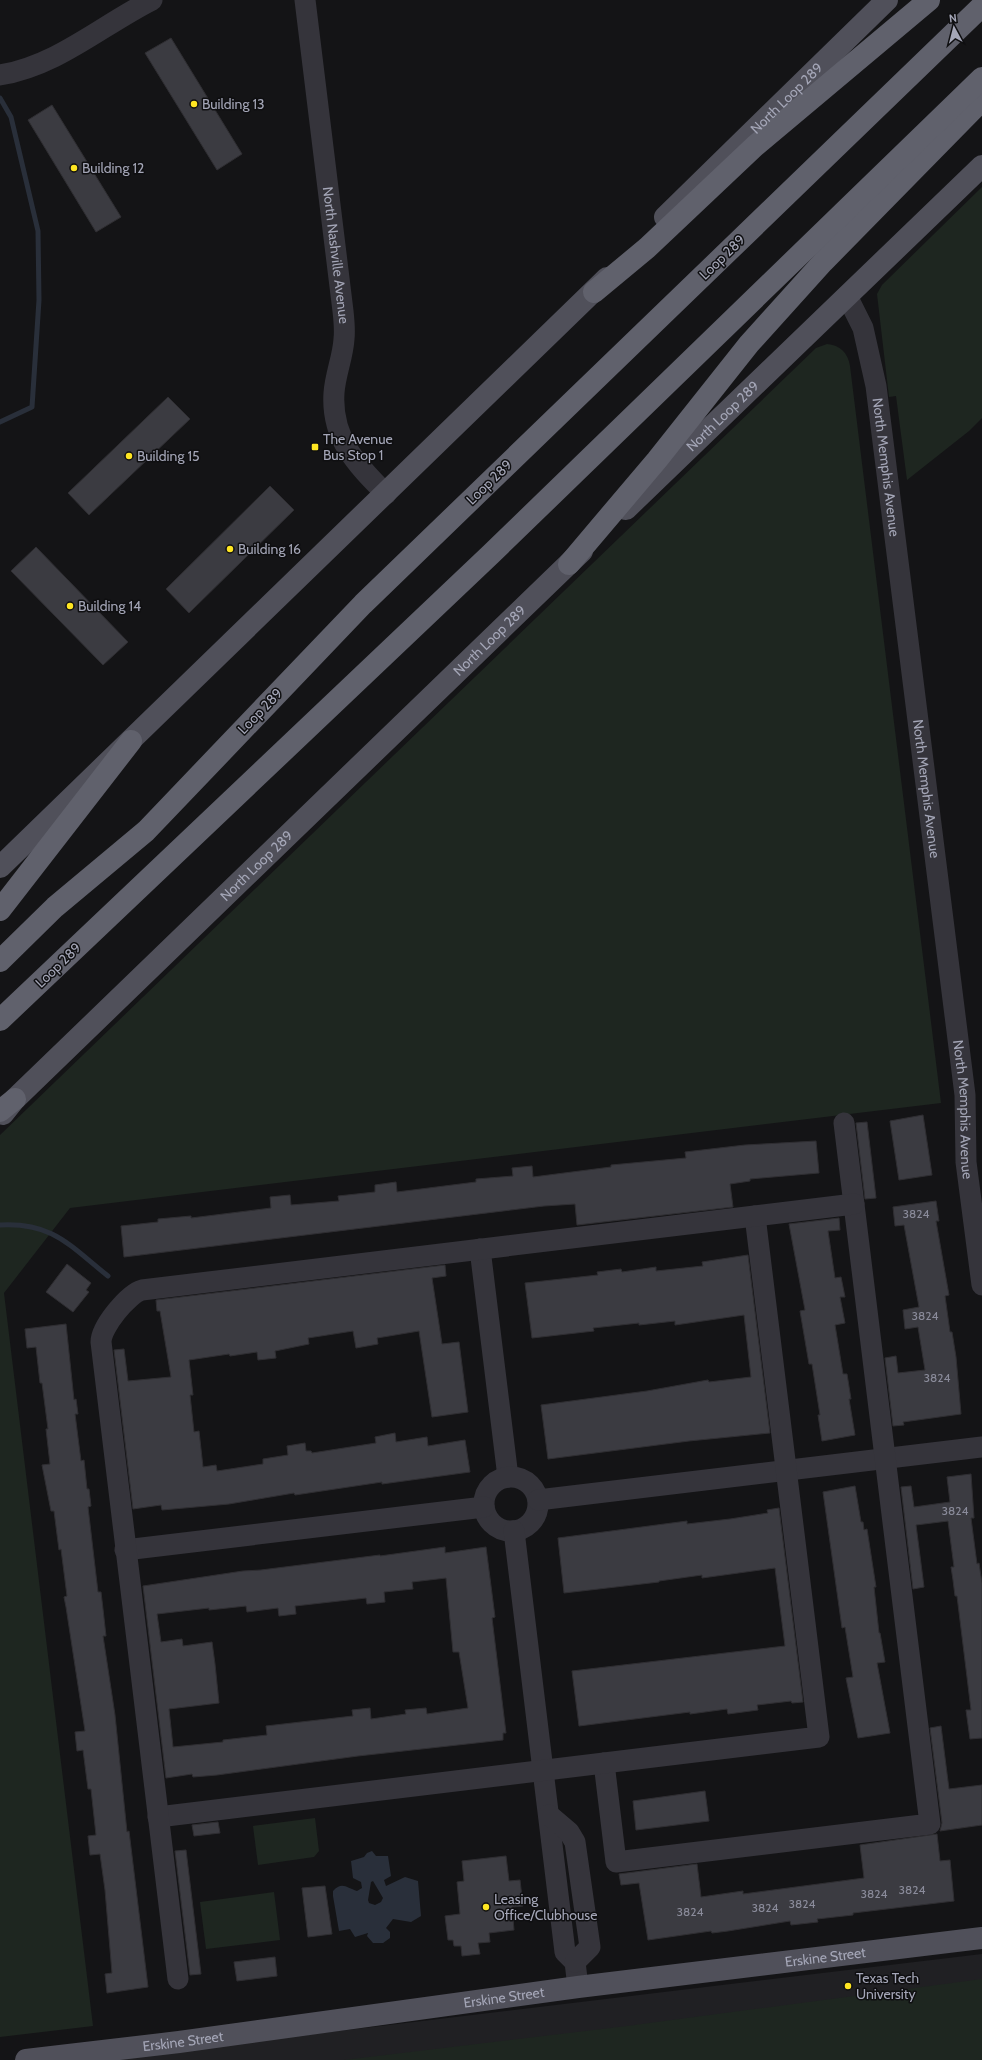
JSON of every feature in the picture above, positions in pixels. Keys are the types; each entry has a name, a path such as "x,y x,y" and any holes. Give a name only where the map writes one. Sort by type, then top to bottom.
{"highway":[{"path":"594,292 647,248 756,146 929,0"},
{"name":"Loop 289","path":"0,961 55,907 146,831 363,604 982,6"},
{"name":"Loop 289","path":"0,1020 491,554 982,78"},
{"path":"569,564 657,460 749,344 823,262 982,100"},
{"path":"0,910 131,741"}],"main road":[{"name":"North Loop 289","path":"0,867 594,292 642,238 888,0"},
{"name":"North Loop 289","path":"0,1118 8,1105 982,166"},
{"name":"Erskine Street","path":"26,2060 186,2041 578,1987 982,1938"}],"street":[{"path":"0,75 32,66 61,54 152,0"},
{"name":"North Nashville Avenue","path":"305,0 343,311 344,339 334,392 337,429 342,443 361,470 386,494"},
{"name":"North Memphis Avenue","path":"847,296 863,328 876,386 964,1087 966,1162 982,1285"},
{"path":"604,1763 616,1862 930,1824 844,1123"},
{"path":"178,1979 101,1342 103,1331 129,1296 142,1290 854,1204"},
{"path":"158,1817 819,1737 755,1216"},
{"path":"480,1250 508,1477"},
{"path":"538,1500 982,1447"},
{"path":"508,1477 525,1480 534,1489 538,1500 537,1512 530,1523 526,1527 514,1531 502,1529 492,1523 488,1518 484,1507 485,1495 492,1485 496,1481 508,1477"},
{"path":"125,1550 484,1507"},
{"path":"514,1531 565,1952 575,1962 578,1987"}],"shaded area":[{"path":"982,187 982,418 969,431 907,480 896,396 889,397 877,294 882,285"},
{"path":"827,344 836,346 843,350 850,366 941,1103 70,1208 4,1293 93,2026 0,2037 0,1135 816,348"},
{"path":"315,1818 319,1851 314,1857 258,1865 253,1826"},
{"path":"372,1851 376,1856 388,1856 391,1876 384,1880 386,1886 405,1877 418,1881 421,1916 411,1922 393,1919 386,1928 390,1932 390,1938 383,1943 373,1943 367,1936 368,1933 355,1937 350,1929 339,1931 333,1891 339,1886 357,1891 362,1888 361,1882 353,1878 351,1861 364,1857 367,1853","holes":["373,1881 383,1898 381,1902 375,1905 369,1903 368,1900 371,1882"]},
{"path":"274,1892 280,1940 206,1949 200,1902"},
{"name":"Texas Tech University","path":"982,1954 982,2060 98,2060 197,2048"},
{"path":"982,1979 982,2060 344,2060 627,2026"}],"building":[{"name":"Building 13","path":"171,38 242,154 217,170 145,53"},
{"name":"Building 12","path":"52,105 121,217 96,232 28,120"},
{"name":"Building 15","path":"168,397 190,419 89,515 68,493"},
{"name":"Building 16","path":"270,486 294,510 189,613 166,589"},
{"name":"Building 14","path":"36,547 128,642 103,665 11,571"},
{"path":"923,1115 932,1175 899,1180 890,1121"},
{"path":"867,1122 876,1198 865,1199 856,1123"},
{"path":"816,1141 819,1173 750,1179 750,1181 730,1184 733,1207 577,1225 575,1204 544,1206 124,1257 121,1226 158,1222 158,1219 191,1216 191,1218 271,1208 270,1197 290,1195 291,1205 339,1201 338,1196 375,1192 375,1185 396,1182 397,1192 476,1182 476,1179 513,1176 512,1168 532,1166 533,1177 611,1167 611,1165 686,1158 685,1152 745,1145"},
{"path":"936,1201 939,1221 936,1221 949,1295 945,1296 950,1332 952,1332 956,1357 961,1414 903,1422 904,1425 893,1426 885,1358 896,1356 898,1373 925,1370 918,1327 905,1329 903,1310 919,1307 904,1225 895,1226 893,1207"},
{"path":"839,1218 840,1230 828,1231 835,1278 841,1277 845,1297 840,1297 845,1323 835,1325 843,1374 847,1374 851,1399 849,1399 855,1435 822,1441 818,1415 820,1415 812,1364 809,1364 800,1311 805,1310 789,1224"},
{"path":"748,1255 770,1433 689,1441 548,1459 541,1405 647,1391 708,1380 709,1382 751,1377 744,1315 675,1325 675,1321 639,1325 639,1323 593,1328 594,1331 532,1338 525,1283 598,1275 597,1272 621,1269 622,1272 656,1267 656,1271 703,1266 702,1262"},
{"path":"67,1264 91,1283 86,1290 89,1292 73,1312 46,1292"},
{"path":"445,1265 446,1276 432,1278 442,1344 459,1342 468,1412 432,1417 419,1331 377,1338 378,1344 356,1348 353,1331 308,1338 309,1344 275,1351 276,1358 258,1360 257,1352 230,1356 229,1354 189,1360 193,1395 190,1395 194,1432 199,1431 203,1467 216,1465 217,1471 263,1464 263,1459 288,1455 287,1446 305,1443 306,1451 311,1451 312,1453 376,1443 375,1437 395,1433 396,1442 427,1437 428,1446 465,1440 470,1472 382,1484 382,1482 295,1495 294,1493 229,1504 162,1510 161,1505 133,1509 114,1350 124,1349 128,1381 171,1377 160,1311 157,1311 156,1300"},
{"path":"66,1324 74,1400 76,1399 78,1414 75,1414 81,1461 84,1460 87,1489 89,1489 91,1506 88,1507 98,1592 101,1592 106,1636 103,1636 115,1715 127,1832 129,1831 148,1987 107,1993 105,1974 112,1973 105,1890 100,1854 90,1855 88,1836 96,1835 91,1789 88,1789 83,1750 77,1751 75,1732 85,1731 64,1597 67,1596 61,1549 59,1550 54,1511 51,1511 42,1465 50,1464 46,1429 48,1429 42,1383 40,1383 36,1347 27,1348 25,1329"},
{"path":"971,1474 974,1518 971,1518 977,1564 979,1563 982,1583 982,1738 970,1739 966,1710 971,1710 957,1596 955,1596 951,1567 954,1567 948,1521 916,1525 924,1587 913,1589 901,1487 911,1486 914,1507 950,1502 947,1477"},
{"path":"855,1486 861,1522 863,1522 864,1530 867,1529 876,1587 874,1587 879,1633 885,1662 877,1663 890,1733 858,1738 846,1678 853,1677 845,1627 842,1628 823,1492"},
{"path":"779,1508 803,1702 792,1703 791,1701 757,1705 758,1710 728,1714 727,1709 690,1714 690,1712 579,1726 572,1671 785,1646 775,1568 702,1578 702,1575 659,1582 564,1593 558,1538 687,1521 687,1524 730,1519 768,1513 767,1510"},
{"path":"445,1547 445,1553 486,1547 495,1617 492,1618 506,1733 503,1733 503,1740 358,1756 217,1775 193,1777 192,1774 166,1778 143,1586 243,1571 380,1556","holes":["446,1578 453,1652 459,1652 468,1708 427,1714 426,1708 405,1710 406,1714 371,1719 370,1708 352,1710 353,1716 266,1726 267,1735 223,1740 223,1742 173,1747 169,1709 219,1703 215,1664 212,1642 183,1646 182,1639 161,1642 157,1614 209,1608 209,1610 246,1606 247,1612 278,1608 279,1616 296,1614 295,1606 366,1598 367,1604 385,1602 384,1592 413,1589 412,1582"]},
{"path":"941,1726 949,1789 982,1785 982,1825 940,1831 942,1823 930,1728"},
{"path":"705,1791 709,1821 636,1830 633,1801"},
{"path":"218,1822 220,1833 194,1836 192,1825"},
{"path":"937,1834 940,1861 950,1860 954,1901 853,1913 853,1915 817,1919 818,1922 791,1925 790,1921 728,1931 712,1933 711,1931 648,1940 639,1883 621,1885 619,1874 697,1864 701,1897 743,1891 743,1894 864,1878 860,1845"},
{"path":"186,1850 201,1974 190,1975 175,1851"},
{"name":"Leasing Office/Clubhouse","path":"506,1856 509,1881 520,1880 523,1906 512,1907 514,1930 489,1933 490,1942 478,1943 480,1954 462,1956 461,1946 454,1946 453,1940 448,1940 445,1916 460,1914 457,1882 464,1881 462,1861"},
{"path":"325,1886 332,1934 308,1937 302,1888"},
{"path":"275,1957 277,1976 237,1981 234,1962"}],"waterway":[{"path":"0,98 11,117 38,231 39,300 32,407 0,422"},
{"path":"0,1225 34,1227 60,1238 108,1276"}],"place":[{"name":"Building 13","path":"194,104"},
{"name":"Building 12","path":"74,168"},
{"name":"The Avenue Bus Stop 1","path":"315,447"},
{"name":"Building 15","path":"129,456"},
{"name":"Building 16","path":"230,549"},
{"name":"Building 14","path":"70,606"},
{"name":"Leasing Office/Clubhouse","path":"486,1907"},
{"name":"Texas Tech University","path":"848,1986"}]}
